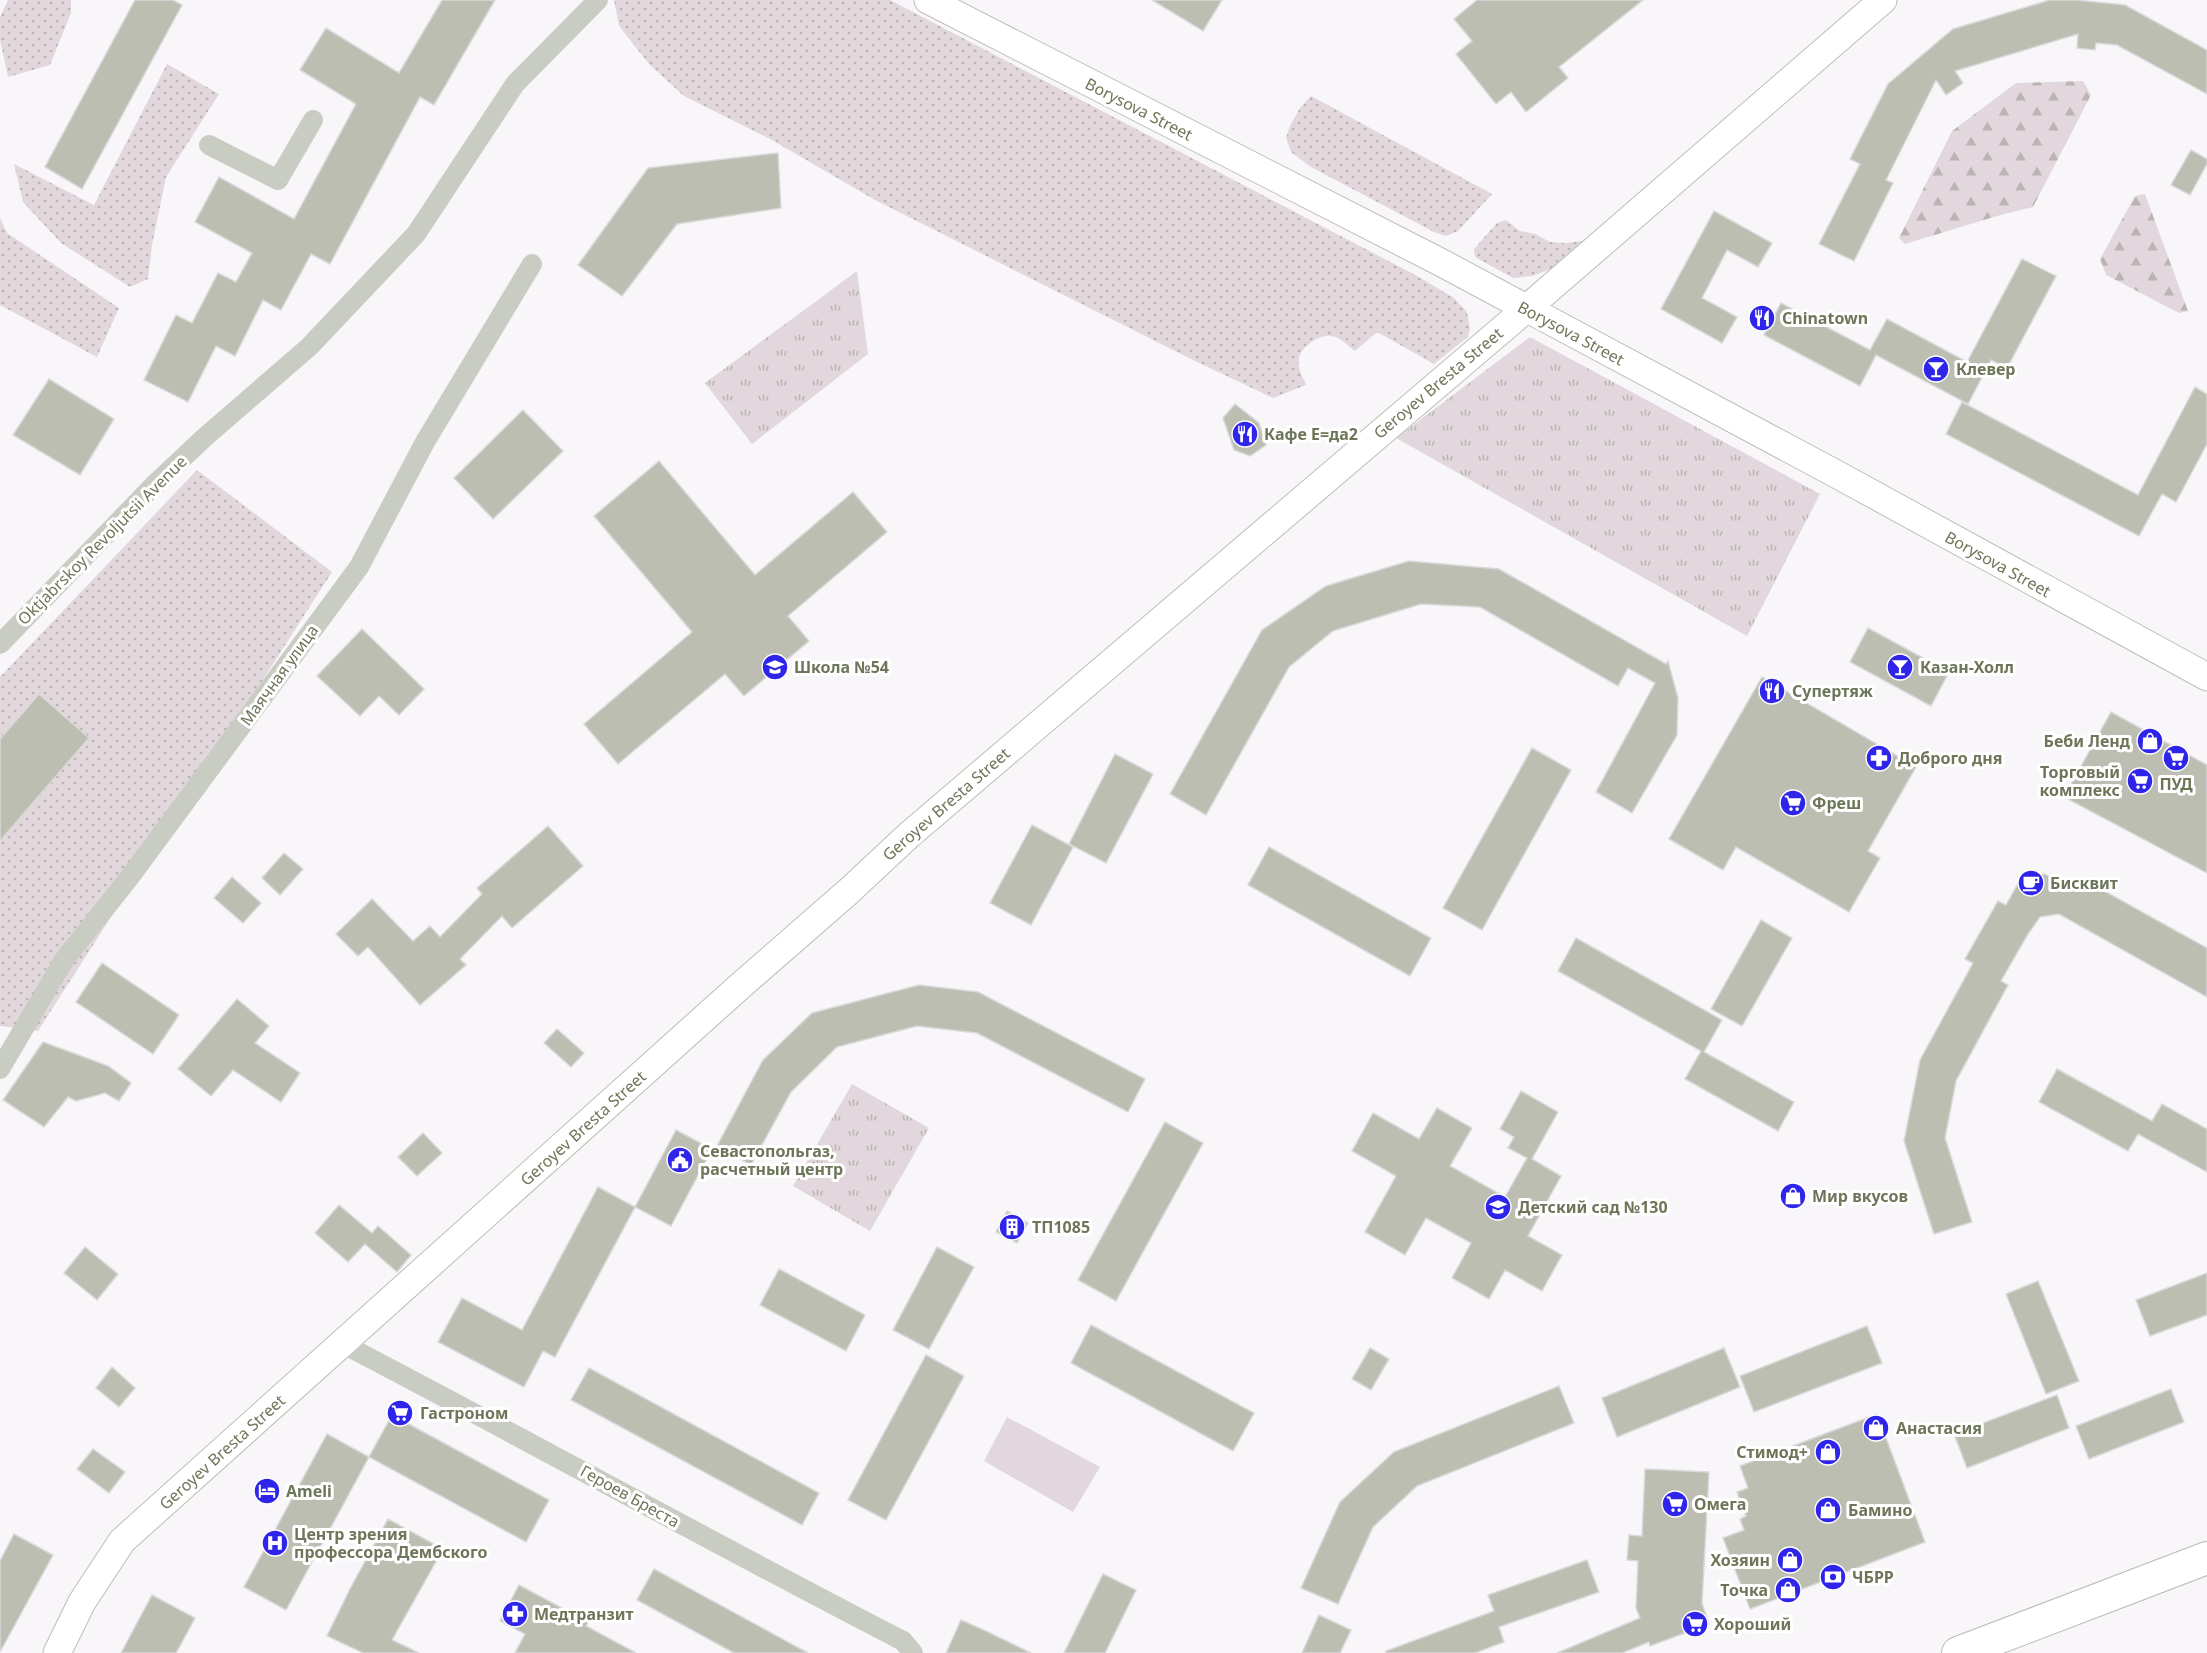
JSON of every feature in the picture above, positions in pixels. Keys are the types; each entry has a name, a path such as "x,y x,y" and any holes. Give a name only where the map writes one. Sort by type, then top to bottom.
{"main road":[{"path":"1958,1653 2207,1558"}],"street":[{"name":"Oktjabrskoy Revoljutsii Avenue","path":"0,644 155,484 205,437 309,347 416,234 515,84 598,0"},
{"name":"Borysova Street","path":"928,0 1442,263 1838,475 2207,677"},
{"name":"Geroyev Bresta Street","path":"57,1653 82,1602 122,1541 909,835 1526,309 1883,0"},
{"path":"209,145 278,180 313,120"},
{"name":"Маячная улица","path":"0,1069 64,960 129,878 359,567 425,442 532,264"},
{"name":"Героев Бреста","path":"343,1344 903,1641 914,1653"}],"green space":[{"path":"8,0 71,0 71,13 50,65 8,77 0,40 0,17"},
{"path":"614,0 890,0 1419,277 1454,298 1467,312 1470,329 1468,337 1434,364 1377,332 1355,351 1338,338 1322,337 1307,346 1300,356 1300,372 1306,385 1273,398 875,200 772,140 684,96 649,64 619,26"},
{"path":"167,64 219,94 166,177 152,245 148,279 130,287 61,243 23,202 14,164 94,205"},
{"path":"2083,81 2091,95 2033,207 1905,244 1899,238 1952,131 2016,83"},
{"path":"1311,96 1492,194 1458,231 1446,236 1434,232 1311,167 1291,152 1286,138 1300,108"},
{"path":"2145,194 2188,311 2179,313 2106,275 2100,259 2135,196"},
{"path":"0,218 7,233 119,308 97,357 0,305"},
{"path":"1506,220 1520,231 1535,234 1550,242 1566,243 1589,240 1567,263 1532,276 1513,278 1475,257 1474,249 1497,223"},
{"path":"857,271 868,354 752,444 705,383"},
{"path":"1530,337 1820,494 1747,636 1396,438"},
{"path":"197,470 332,572 38,1031 0,1026 0,677"},
{"path":"852,1084 929,1128 870,1231 793,1186"},
{"path":"1007,1417 1100,1467 1073,1512 984,1461"}],"building":[{"path":"135,0 173,0 182,5 82,189 45,167"},
{"path":"442,0 495,0 434,105 420,97 330,264 311,254 281,310 263,300 235,356 216,346 188,402 144,380 176,315 192,323 218,273 236,282 252,253 195,222 219,177 294,219 356,104 300,70 326,28 399,73"},
{"path":"1152,0 1222,0 1203,31"},
{"path":"1477,0 1643,0 1559,67 1568,78 1526,112 1511,92 1496,104 1456,54 1472,41 1454,19"},
{"path":"2050,0 2125,5 2207,50 2207,94 2117,45 2096,43 2095,50 2077,48 2078,34 1955,71 1963,83 1946,95 1936,80 1886,180 1893,183 1854,261 1819,244 1860,164 1850,159 1888,84 1953,29"},
{"path":"2191,150 2207,159 2207,164 2190,195 2171,185"},
{"path":"778,153 781,208 677,224 622,296 578,265 648,168"},
{"path":"1714,211 1772,243 1758,267 1727,250 1702,298 1737,317 1722,343 1661,309"},
{"path":"2022,259 2056,276 2007,368 1991,360 1968,404 1876,355 1860,386 1764,335 1781,303 1870,350 1887,319 1967,362"},
{"path":"49,379 114,419 80,475 13,435"},
{"path":"2195,387 2207,394 2207,444 2176,502 2162,494 2139,536 1946,434 1962,402 2138,495"},
{"name":"Кафе Е=да2","path":"1235,404 1259,423 1266,445 1250,456 1234,450 1223,418"},
{"path":"523,410 563,451 493,519 454,478"},
{"path":"659,461 755,575 853,492 887,532 788,616 809,641 744,696 725,674 618,764 584,724 692,632 594,516"},
{"path":"1409,561 1499,569 1666,664 1668,661 1678,698 1677,735 1632,813 1596,792 1655,683 1628,668 1618,686 1480,607 1421,604 1333,631 1289,667 1206,815 1170,794 1262,630 1326,586"},
{"name":"Казан-Холл","path":"1868,628 1949,672 1931,706 1850,662"},
{"path":"362,629 424,689 399,715 379,696 360,716 317,676"},
{"name":"Фреш","path":"1762,677 1916,767 1868,851 1880,858 1849,912 1736,847 1723,870 1669,839"},
{"path":"39,694 89,738 0,841 0,739"},
{"name":"Торговый комплекс","path":"2111,712 2207,765 2207,873 2064,797"},
{"path":"1532,748 1571,770 1482,930 1443,908"},
{"path":"1115,754 1153,774 1106,863 1069,844"},
{"path":"1032,825 1073,847 1031,925 990,903"},
{"path":"548,826 583,866 512,928 502,916 460,959 466,965 420,1005 368,947 358,956 336,934 372,899 413,941 430,926 440,937 482,894 477,888"},
{"path":"1269,847 1431,938 1410,976 1248,885"},
{"path":"284,853 303,869 280,895 262,878"},
{"path":"2044,874 2076,887 2081,878 2207,948 2207,997 2059,914 2040,917 2001,981 2008,985 1956,1081 1945,1138 1972,1222 1934,1234 1904,1141 1920,1060 1973,963 1965,959 1998,901 2006,905 2020,880"},
{"path":"232,877 261,903 243,923 214,898"},
{"path":"1761,920 1792,938 1742,1026 1711,1009"},
{"path":"1576,938 1722,1020 1704,1052 1794,1102 1778,1131 1685,1079 1701,1051 1558,971"},
{"path":"102,963 179,1015 153,1054 76,1002"},
{"path":"919,985 978,992 1145,1079 1128,1112 977,1033 917,1026 837,1047 791,1092 751,1165 717,1146 763,1060 812,1013"},
{"path":"237,999 269,1026 255,1043 300,1073 281,1102 233,1070 211,1096 178,1069"},
{"path":"557,1029 584,1053 571,1067 544,1043"},
{"path":"43,1042 108,1066 131,1083 119,1101 105,1093 76,1101 68,1097 44,1127 3,1100"},
{"path":"2057,1069 2152,1121 2162,1104 2207,1129 2207,1172 2138,1134 2128,1151 2039,1102"},
{"path":"1521,1091 1558,1112 1532,1159 1561,1176 1528,1236 1562,1255 1542,1291 1505,1270 1489,1299 1452,1278 1471,1243 1426,1218 1405,1255 1365,1232 1396,1176 1352,1151 1373,1113 1419,1139 1437,1108 1472,1128 1450,1166 1505,1197 1527,1158 1508,1148 1514,1137 1500,1129"},
{"path":"1165,1122 1203,1143 1116,1301 1078,1280"},
{"path":"676,1130 712,1149 671,1226 635,1207"},
{"path":"423,1133 442,1153 417,1176 398,1157"},
{"path":"598,1187 635,1207 555,1357 543,1351 524,1387 438,1342 462,1298 522,1330"},
{"path":"339,1205 372,1233 378,1226 411,1255 397,1272 365,1244 348,1262 315,1233"},
{"name":"ТП1085","path":"1007,1211 1028,1223 1017,1243 996,1232"},
{"path":"85,1247 118,1274 97,1300 64,1273"},
{"path":"937,1247 974,1267 929,1349 893,1330"},
{"path":"779,1269 865,1315 846,1351 760,1305"},
{"path":"2207,1273 2207,1315 2150,1336 2136,1300"},
{"path":"2038,1281 2079,1381 2046,1394 2006,1294"},
{"path":"1091,1325 1254,1413 1233,1451 1071,1363"},
{"path":"1867,1326 1882,1363 1754,1412 1740,1376"},
{"path":"1370,1348 1389,1359 1371,1390 1352,1379"},
{"path":"1724,1348 1740,1387 1617,1437 1602,1398"},
{"path":"926,1355 964,1376 886,1520 848,1500"},
{"path":"112,1367 135,1388 119,1407 96,1388"},
{"path":"589,1368 819,1493 802,1525 571,1400"},
{"path":"1559,1386 1574,1423 1417,1486 1373,1527 1338,1604 1301,1588 1340,1502 1394,1452"},
{"path":"2171,1389 2184,1422 2089,1459 2076,1426"},
{"path":"2057,1395 2069,1428 1967,1468 1954,1434"},
{"name":"Бамино","path":"1877,1414 1925,1542 1750,1609 1723,1538 1744,1530 1740,1519 1746,1516 1737,1492 1748,1488 1740,1466"},
{"path":"392,1415 549,1500 526,1542 369,1457"},
{"path":"327,1434 369,1457 286,1610 244,1587"},
{"path":"93,1449 125,1472 109,1493 77,1469"},
{"name":"Омега","path":"1645,1469 1709,1472 1702,1603 1709,1624 1650,1646 1649,1642 1622,1653 1557,1653 1640,1618 1636,1608 1638,1561 1627,1560 1629,1535 1642,1536"},
{"path":"388,1519 443,1549 392,1640 419,1653 363,1653 327,1636"},
{"path":"14,1534 53,1555 0,1652 0,1561"},
{"path":"1587,1560 1599,1592 1499,1627 1504,1642 1475,1653 1386,1653 1386,1651 1494,1611 1488,1595"},
{"path":"654,1569 808,1653 734,1653 637,1600"},
{"path":"1103,1574 1136,1590 1105,1653 1064,1653"},
{"path":"519,1585 588,1622 586,1626 636,1653 515,1653 525,1634 500,1621"},
{"path":"152,1595 195,1618 176,1653 121,1653"},
{"path":"1319,1615 1351,1630 1340,1653 1302,1653"},
{"path":"961,1620 986,1631 1031,1653 946,1653"}],"place":[{"name":"Chinatown","path":"1762,318"},
{"name":"Клевер","path":"1936,369"},
{"name":"Кафе Е=да2","path":"1245,434"},
{"name":"Школа №54","path":"775,667"},
{"name":"Казан-Холл","path":"1900,667"},
{"name":"Супертяж","path":"1772,691"},
{"name":"Беби Ленд","path":"2150,741"},
{"name":"Доброго дня","path":"1879,758"},
{"name":"ПУД","path":"2176,758"},
{"name":"Торговый комплекс","path":"2140,781"},
{"name":"Фреш","path":"1793,803"},
{"name":"Бисквит","path":"2031,883"},
{"name":"Севастопольгаз, расчетный центр","path":"680,1160"},
{"name":"Мир вкусов","path":"1793,1196"},
{"name":"Детский сад №130","path":"1498,1207"},
{"name":"ТП1085","path":"1012,1227"},
{"name":"Гастроном","path":"400,1413"},
{"name":"Анастасия","path":"1876,1428"},
{"name":"Стимод+","path":"1828,1452"},
{"name":"Ameli","path":"267,1491"},
{"name":"Омега","path":"1675,1504"},
{"name":"Бамино","path":"1828,1510"},
{"name":"Центр зрения профессора Дембского","path":"275,1543"},
{"name":"Хозяин","path":"1790,1560"},
{"name":"ЧБРР","path":"1833,1577"},
{"name":"Точка","path":"1788,1590"},
{"name":"Медтранзит","path":"515,1614"},
{"name":"Хороший","path":"1695,1624"}]}
